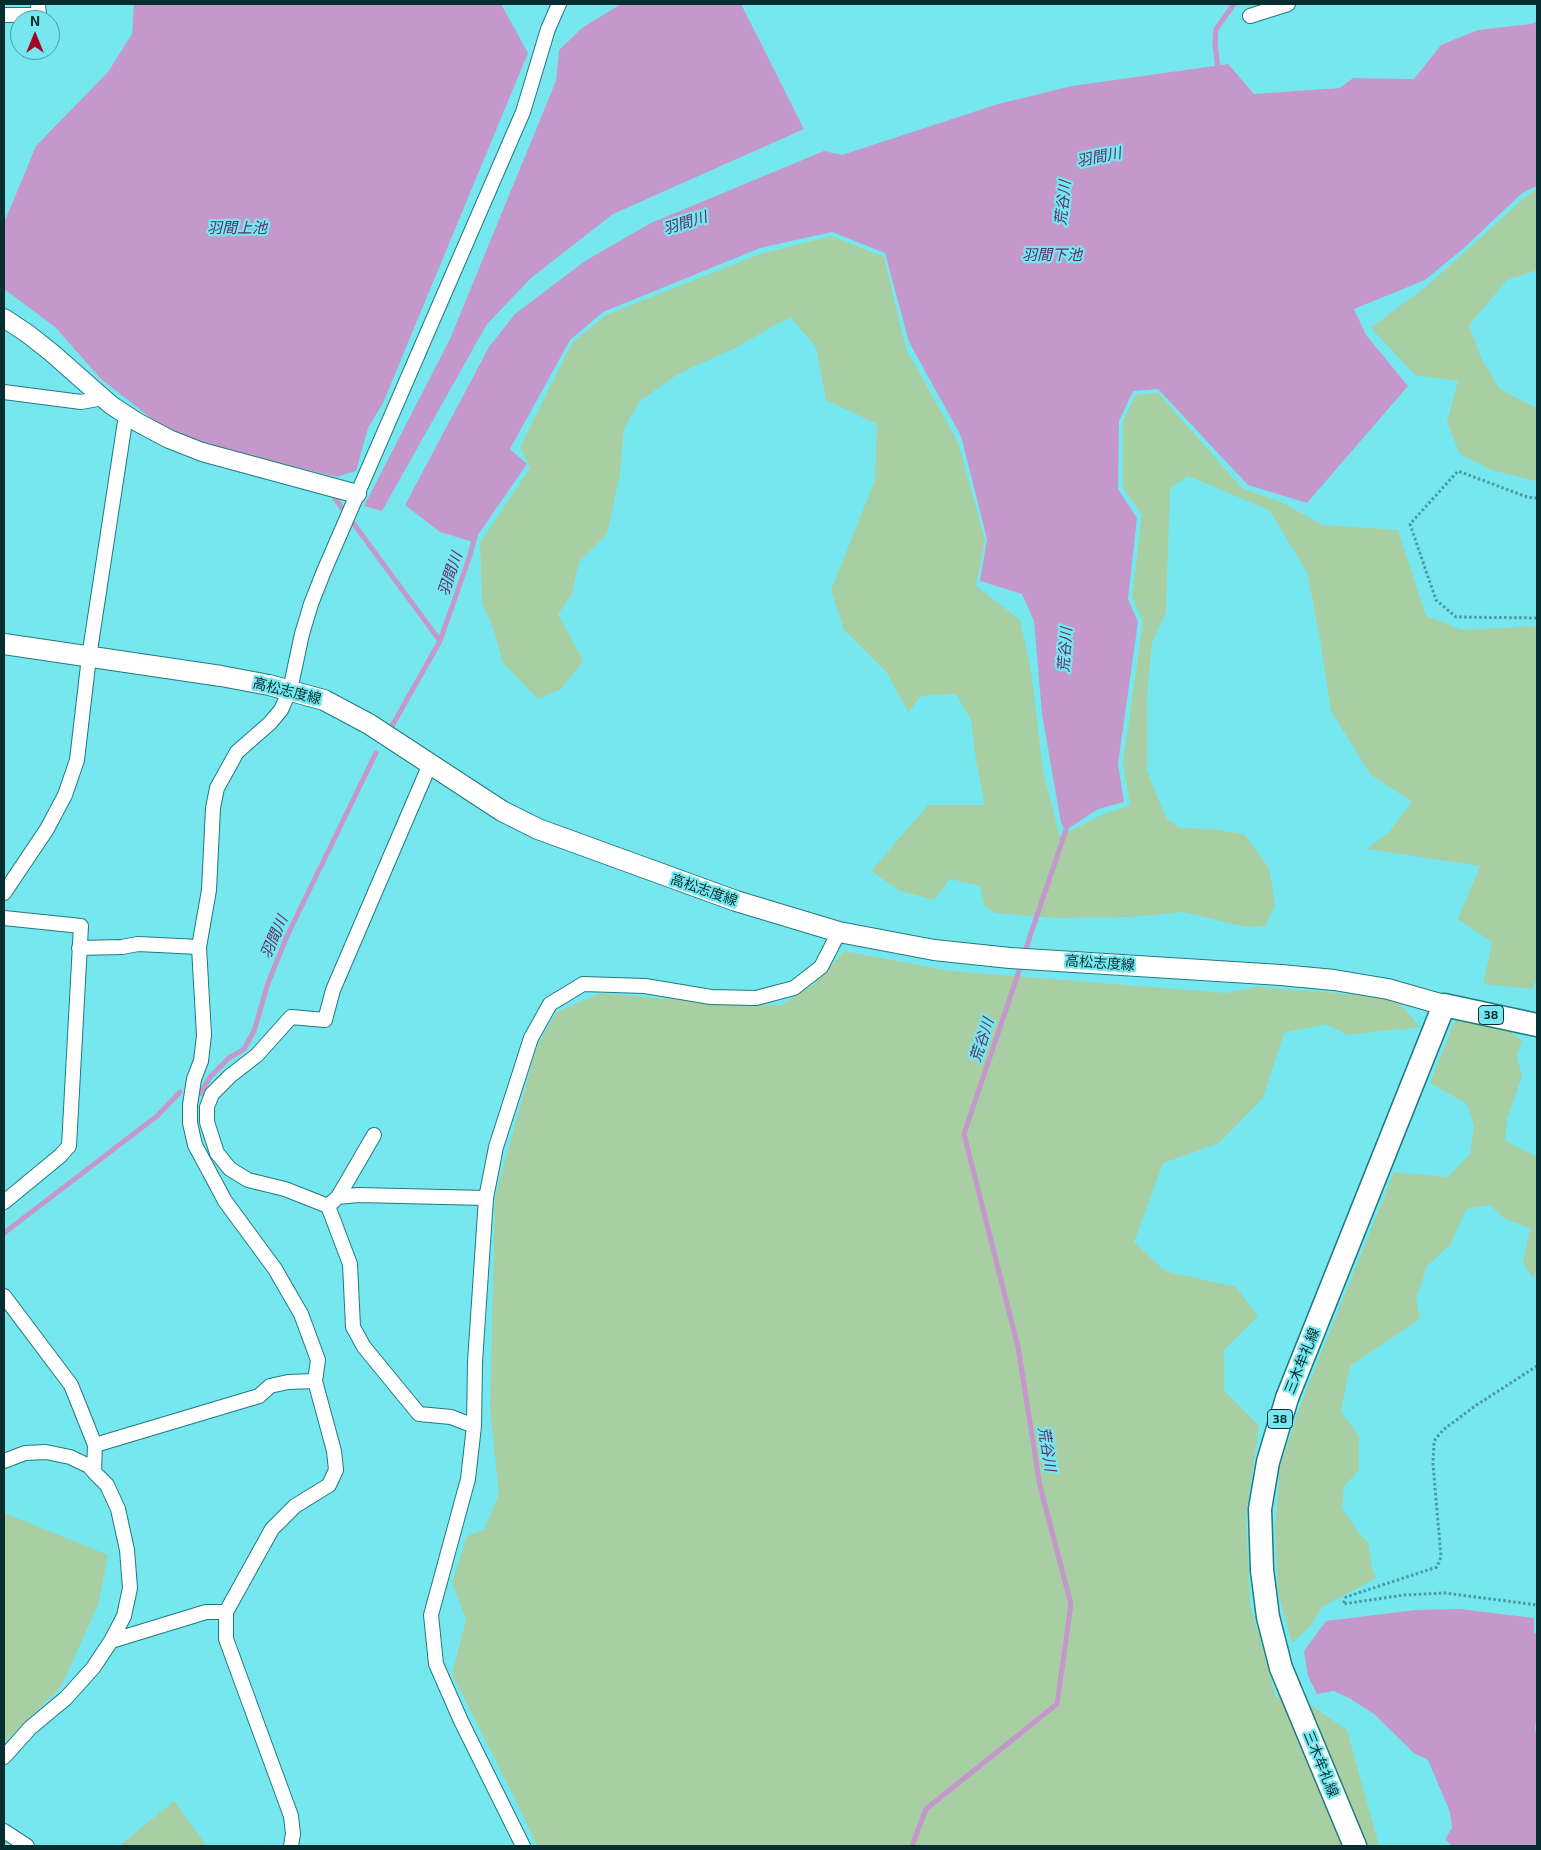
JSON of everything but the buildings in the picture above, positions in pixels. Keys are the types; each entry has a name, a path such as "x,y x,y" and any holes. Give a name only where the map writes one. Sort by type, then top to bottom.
{"main road":[{"name":"高松志度線","path":"4,644 221,676 290,690 324,700 369,724 502,811 538,829 736,901 839,932 934,950 1000,957 1334,980 1388,989 1444,1005"},
{"name":"38","path":"1444,1005 1537,1025"},
{"name":"三木牟礼線","path":"1355,1846 1281,1668 1268,1618 1262,1570 1260,1509 1268,1462 1287,1398 1444,1005"}],"street":[{"path":"4,15 40,15 38,4"},
{"path":"291,1846 293,1834 291,1816 226,1639 226,1612 272,1529 295,1506 329,1485 336,1470 334,1451 316,1381 318,1360 301,1314 275,1269 225,1201 195,1145 190,1122 190,1105 194,1079 201,1061 204,1035 198,947 209,890 213,808 217,788 237,752 270,723 281,710 290,690 302,634 311,604 523,112 548,28 559,4"},
{"path":"1250,16 1288,4"},
{"path":"4,318 46,348 103,398 126,415 169,439 202,452 357,494"},
{"path":"4,392 81,402 103,398"},
{"path":"4,893 47,829 65,795 77,760 89,657 126,415"},
{"path":"430,764 333,990 324,1020 291,1017 257,1055 230,1076 212,1094 207,1107 207,1122 217,1153 230,1169 248,1180 333,1202 358,1195 486,1198"},
{"path":"4,918 81,926 69,1146 60,1156 4,1202"},
{"path":"524,1846 461,1721 436,1664 432,1615 468,1478 474,1426 475,1362 486,1198 496,1147 531,1038 550,1004 583,984 645,986 710,997 756,998 794,988 820,966 839,932"},
{"path":"79,948 122,947 138,944 198,947"},
{"path":"190,1105 207,1107"},
{"path":"374,1136 333,1202 350,1264 353,1327 364,1347 418,1414 451,1417 474,1426"},
{"path":"4,1296 71,1385 95,1445 94,1472"},
{"path":"95,1445 259,1396 270,1386 288,1382 316,1381"},
{"path":"4,1461 25,1453 46,1452 70,1457 88,1466 107,1485 118,1508 127,1550 130,1588 124,1616 93,1668 66,1698 30,1728 4,1757"},
{"path":"111,1640 206,1612 226,1612"},
{"path":"4,1831 27,1846"}],"path":[{"path":"1537,498 1526,497 1458,471 1410,524 1436,600 1456,617 1537,618"},
{"path":"1537,1366 1475,1406 1443,1430 1434,1441 1433,1464 1441,1557 1437,1567 1346,1597 1343,1604 1404,1595 1445,1593 1537,1605"}],"green space":[{"path":"1537,189 1537,270 1507,280 1469,325 1482,360 1500,389 1537,407 1537,481 1535,481 1492,470 1460,454 1447,422 1458,381 1415,375 1371,328 1428,285 1522,200"},
{"path":"831,236 884,257 906,349 958,442 985,540 976,586 1020,620 1031,670 1043,771 1060,837 1101,815 1130,805 1123,763 1143,622 1132,597 1142,515 1123,488 1123,422 1135,395 1158,393 1242,488 1283,503 1323,525 1398,530 1426,616 1463,630 1537,626 1537,978 1532,989 1483,984 1492,942 1458,919 1480,866 1367,849 1389,832 1412,802 1370,774 1331,711 1307,572 1269,510 1188,476 1170,489 1166,613 1152,642 1147,698 1147,771 1166,818 1180,828 1210,829 1244,834 1269,868 1275,904 1266,926 1246,927 1183,912 1131,917 1058,918 996,913 985,907 980,886 950,879 934,900 900,891 871,871 928,805 985,805 976,760 971,720 956,694 921,696 908,712 887,673 844,630 831,590 875,480 877,424 826,400 816,347 790,317 733,349 678,374 640,401 624,428 620,474 607,534 579,562 572,594 558,614 583,661 561,689 538,699 503,663 493,628 482,603 480,543 530,468 520,447 572,343 606,315 760,254"},
{"path":"844,951 950,971 1226,993 1257,987 1338,993 1397,1000 1420,1027 1347,1035 1326,1024 1284,1033 1263,1098 1219,1143 1163,1163 1134,1242 1165,1271 1236,1287 1258,1316 1224,1350 1224,1390 1259,1426 1246,1516 1250,1603 1276,1697 1312,1706 1347,1730 1379,1846 537,1846 452,1674 466,1620 452,1582 467,1536 484,1530 499,1494 490,1409 495,1197 537,1046 557,1012 601,993 734,1005 782,1005 816,983"},
{"path":"1455,1020 1507,1029 1522,1041 1517,1057 1522,1076 1507,1119 1505,1141 1537,1157 1537,1269 1533,1278 1523,1263 1530,1228 1505,1219 1490,1205 1466,1209 1451,1244 1427,1266 1416,1299 1420,1319 1350,1366 1341,1412 1359,1436 1359,1470 1344,1486 1342,1508 1368,1543 1372,1568 1376,1578 1322,1607 1311,1626 1292,1643 1278,1592 1275,1528 1280,1467 1300,1406 1394,1172 1448,1177 1470,1154 1474,1126 1467,1104 1430,1083"},
{"path":"4,1513 108,1555 98,1605 61,1687 4,1743"},
{"path":"174,1801 207,1846 119,1846"}],"water":[{"name":"羽間上池","path":"134,4 501,4 528,53 383,403 368,428 356,471 336,477 213,446 165,429 101,379 55,327 4,289 4,223 36,146 108,72 132,34"},
{"path":"621,4 741,4 804,129 613,214 531,278 487,324 382,511 364,506 450,339 556,81 559,50 582,28"},
{"name":"羽間下池","path":"1537,22 1537,186 1522,193 1465,247 1425,280 1354,309 1366,335 1408,386 1307,503 1248,485 1158,389 1133,391 1119,421 1118,489 1137,518 1128,599 1138,622 1118,764 1124,802 1098,809 1066,830 1061,823 1042,714 1034,621 1022,594 980,581 987,539 961,436 909,342 885,253 832,232 760,248 603,312 570,340 510,449 527,464 473,542 440,532 405,505 489,347 515,314 585,261 651,223 824,151 842,155 998,104 1072,86 1228,64 1254,94 1340,88 1353,78 1414,79 1441,45 1478,30"},
{"path":"1460,1609 1534,1618 1534,1632 1537,1635 1537,1712 1535,1729 1537,1736 1537,1846 1452,1846 1445,1839 1452,1828 1450,1812 1428,1760 1414,1753 1374,1714 1349,1698 1334,1691 1317,1694 1308,1676 1304,1651 1326,1621 1416,1610"}],"waterway":[{"path":"1218,70 1215,43 1216,29 1234,4"},
{"path":"332,492 440,641"},
{"name":"羽間川","path":"392,726 440,641 475,537"},
{"name":"羽間川","path":"200,1094 210,1077 229,1058 244,1049 254,1031 268,983 287,936 376,753"},
{"name":"荒谷川","path":"1024,954 1066,830 1066,824"},
{"name":"荒谷川","path":"912,1846 926,1809 1057,1704 1071,1604 1040,1486 1018,1347 964,1134 1022,962"},
{"name":"羽間川","path":"4,1233 157,1116 180,1092"}]}
